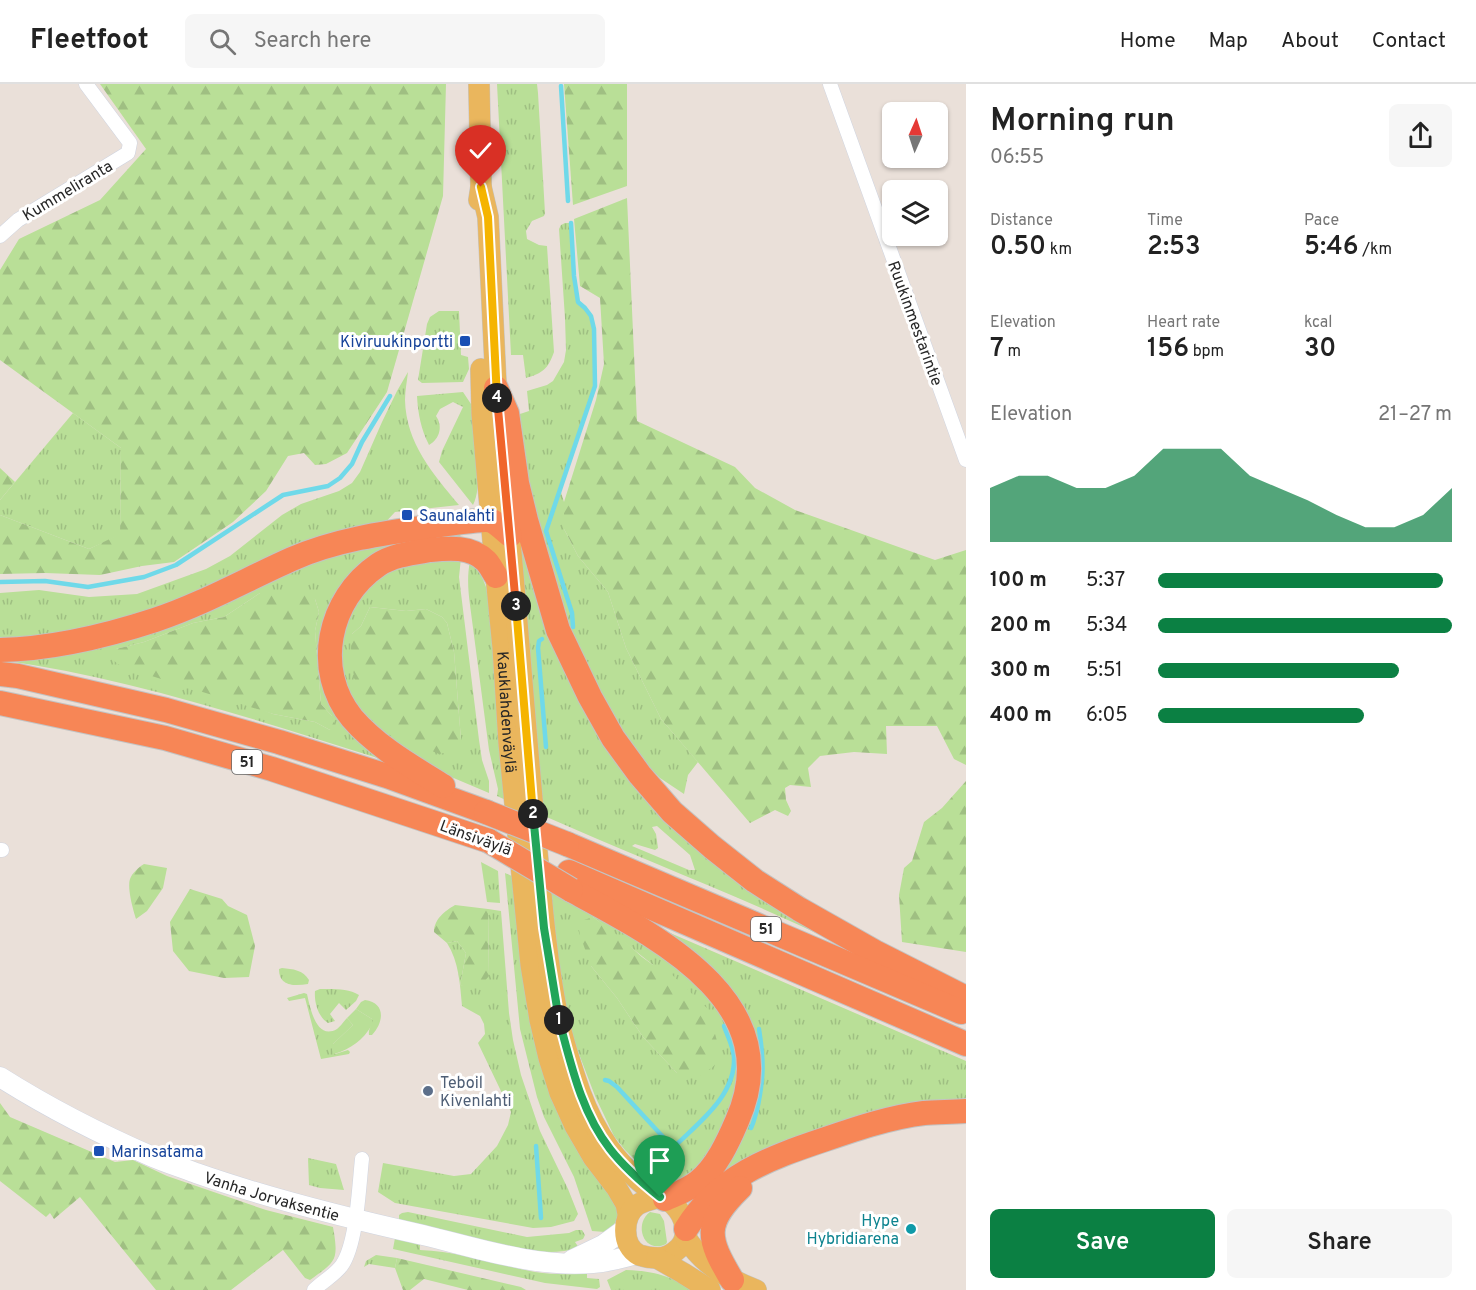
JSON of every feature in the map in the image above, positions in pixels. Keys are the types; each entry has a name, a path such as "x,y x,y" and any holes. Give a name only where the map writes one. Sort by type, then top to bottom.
{"highway":[{"path":"496,388 496,413 558,630 590,698 613,738 640,774 672,812 755,881 865,946 966,998"},
{"path":"0,650 73,642 123,630 149,622 243,583 294,558 384,532 491,521 510,535"},
{"path":"486,812 390,752 371,737 352,717 340,696 332,677 329,660 330,643 342,604 363,577 379,564 410,553 462,549 476,554 486,562 496,576"},
{"name":"Länsiväylä","path":"0,674 18,676 166,710 387,776 567,844 966,1014"},
{"name":"Länsiväylä","path":"0,703 165,738 272,769 489,841 570,881"},
{"path":"570,881 677,953 706,978 726,1001 736,1017 748,1049 749,1085 732,1135 711,1169 698,1182 662,1198"},
{"name":"51","path":"570,881 966,1044"},
{"path":"686,1234 695,1215 711,1196 742,1173 787,1151 889,1120 924,1113 966,1111"},
{"path":"732,1280 714,1245 713,1227 727,1201 750,1178 761,1163"}],"main road":[{"name":"Kauklahdenväylä","path":"479,84 481,187 476,215 487,356 510,535 542,905 557,1014 588,1114 609,1148 637,1179 662,1198"},
{"name":"Kauklahdenväylä","path":"487,356 496,388"},
{"name":"Kauklahdenväylä","path":"496,413 491,521 509,744 531,965 540,1020 560,1093 593,1157 626,1204 627,1222"},
{"name":"Vanha Jorvaksentie","path":"0,1077 74,1120 155,1158 235,1187 355,1219 516,1257 546,1262 593,1263 647,1256"},
{"path":"564,1263 603,1245 627,1222 636,1206 644,1201 662,1198 676,1207 693,1249 701,1257 732,1280 756,1290"},
{"path":"627,1222 631,1246 683,1272 710,1290"},
{"path":"647,1256 666,1257 673,1254 683,1243 686,1234"}],"street":[{"name":"Kummeliranta","path":"0,236 18,220 128,153 130,143 86,84"},
{"name":"Ruukinmestarintie","path":"830,84 966,460"},
{"path":"314,1290 337,1271 344,1262 351,1243 362,1159"}],"green space":[{"path":"100,84 446,84 443,196 387,392 347,453 326,464 315,465 304,453 288,456 266,491 233,522 174,562 100,575 0,574 0,515 89,549 120,534 121,448 0,360 0,270 19,239 100,200 146,149"},
{"path":"497,84 537,84 538,93 545,213 544,216 532,221 526,231 527,239 547,246 554,352 544,370 526,378 523,355 511,355"},
{"path":"564,84 627,84 627,186 573,205"},
{"path":"627,198 637,421 735,467 755,488 795,510 935,560 966,550 966,765 954,759 937,726 886,726 887,754 854,752 820,756 808,768 811,787 790,785 785,788 786,800 791,811 788,816 775,810 750,823 661,719 626,648 608,592 578,556 564,529 564,502 596,400 604,364 600,298 580,286 574,219"},
{"path":"565,223 571,223 578,301 591,316 594,329 595,386 560,489 564,502 564,529 578,556 608,592 626,648 661,719 698,762 688,775 684,794 660,778 646,764 624,733 572,637 538,535 517,415 529,411 527,391 553,381 564,362 565,318 559,229"},
{"path":"439,311 459,311 461,355 468,357 469,369 463,382 422,383 418,380 427,324 430,317"},
{"path":"408,372 405,400 410,430 423,457 459,505 395,512 382,526 125,623 0,642 0,593 39,590 89,597 137,594 206,569 230,556 282,515 301,504 339,491 352,483 360,472 382,422"},
{"path":"463,392 471,404 471,414 475,414 478,487 473,505 439,462 463,407 453,402 440,409 436,416 439,432 436,439 429,445 417,403 417,396"},
{"path":"73,413 121,448 120,535 89,549 0,515 0,500"},
{"path":"0,468 15,482 0,500"},
{"path":"518,520 627,773 840,944 766,910 542,815","holes":["657,826 690,855 695,870 689,870 632,846 635,844 655,850 658,848 656,834 652,827"]},
{"path":"460,532 461,542 398,549 324,646 384,760 146,689 1,660 323,556","holes":["260,593 315,599 319,612 315,631 321,704 332,716 330,730 315,722 273,714 116,649 144,642 193,623 224,617"]},
{"path":"461,558 459,577 479,740 482,760 489,781 489,793 430,768 368,723 345,689 340,645 350,610 365,588 396,566","holes":["370,607 406,611 426,609 442,617 447,623 454,652 461,740 352,634 361,626"]},
{"path":"470,561 480,572 486,587 492,616 508,801 497,796 498,789 489,750 469,594"},
{"path":"300,590 315,599 319,612 315,631 321,704 332,716 335,726 330,730 315,722 273,714 123,667 107,655 116,649 144,642 193,623 224,617 260,593"},
{"path":"370,607 406,611 426,609 442,617 447,623 454,652 461,740 454,751 439,754 379,723 354,678 351,648 352,634 361,626"},
{"path":"966,781 966,952 902,942 899,895 904,868 912,861 924,822 942,808"},
{"path":"481,862 498,871 500,903 487,902"},
{"path":"144,864 167,868 163,888 147,911 136,919 129,883 134,872"},
{"path":"505,873 516,878 618,1207 615,1222 605,1234 605,1232 592,1231 574,1177 544,1117 537,1097 520,1029"},
{"path":"190,889 222,899 228,906 247,915 255,946 249,977 224,978 189,971 173,951 170,922"},
{"path":"546,889 635,933 716,998 738,1039 736,1106 700,1170 681,1181 672,1181 640,1165 625,1150 614,1136 595,1096 566,1025","holes":["593,917 653,965 677,1073 643,1037 617,998 591,966"]},
{"path":"455,905 488,909 489,976 483,983 460,986 466,953 457,941 447,943 434,932 438,919"},
{"path":"488,909 501,911 509,1013 521,1075 540,1131 578,1214 574,1221 551,1227 533,1228 395,1203 378,1192 383,1163 454,1176 471,1174 497,1146 508,1125 511,1112 478,1043 485,1034 484,1024 480,1016 462,1006 460,986 489,976"},
{"path":"593,917 653,965 667,970 708,1009 717,1041 714,1066 698,1077 677,1073 643,1037 617,998 591,966 578,925"},
{"path":"647,923 966,1061 966,1104 710,1188 755,1041"},
{"path":"457,941 466,953 460,986 456,965 447,943"},
{"path":"279,969 301,972 309,980 308,984 293,985 285,982 280,975"},
{"path":"320,989 345,990 359,995 346,1010 339,1003 330,1014 335,1021 328,1023 319,1013 315,1000 315,991"},
{"path":"307,994 319,1027 330,1031 337,1029 347,1018 353,1025 333,1044 335,1054 348,1050 349,1054 321,1059 305,998 289,1001 287,998"},
{"path":"365,1000 377,1005 381,1014 379,1024 372,1035 369,1033 372,1019 356,1009"},
{"path":"356,1009 372,1019 372,1025 356,1043 334,1054 333,1044 353,1025 347,1018"},
{"path":"0,1103 10,1117 115,1162 133,1160 167,1176 266,1210 333,1227 336,1247 334,1259 310,1280 305,1278 283,1250 231,1290 156,1290 80,1197 54,1219 50,1213 46,1217 0,1181"},
{"path":"308,1158 336,1164 344,1190 309,1185"},
{"path":"408,1212 527,1237 569,1233 576,1230 582,1230 585,1235 583,1239 575,1242 579,1248 539,1252 499,1245 399,1221 399,1215"},
{"path":"650,1212 660,1214 664,1221 666,1244 652,1245 643,1237 642,1224"},
{"path":"395,1238 420,1243 420,1250 464,1256 535,1272 587,1274 587,1278 599,1279 600,1287 597,1289 545,1283 393,1249"},
{"path":"376,1255 397,1258 395,1268 369,1264 364,1267 366,1261"},
{"path":"397,1258 526,1290 468,1290 424,1279 410,1290 403,1290 395,1268"},
{"path":"626,1270 663,1276 697,1290 611,1290 607,1280"}],"waterway":[{"path":"561,86 568,201"},
{"path":"571,223 578,302 591,316 594,329 595,386 546,531 572,613 573,627"},
{"path":"0,582 45,581 88,587 144,577 176,565 283,495 328,486 340,478 352,464 362,442 390,396"},
{"path":"542,639 539,641 538,648 546,747"},
{"path":"605,1080 617,1087 674,1146 715,1106 729,1083 734,1057 724,1026"},
{"path":"751,1128 757,1110 762,1079 759,1029"},
{"path":"536,1146 541,1218"}],"place":[{"name":"Kiviruukinportti","path":"465,341"},
{"name":"Saunalahti","path":"407,515"},
{"name":"Teboil Kivenlahti","path":"428,1091"},
{"name":"Marinsatama","path":"99,1151"},
{"name":"Hype Hybridiarena","path":"911,1229"}],"route":[{"path":"481,187 488,217 496,388 544,928 557,1014 588,1114 609,1148 637,1179 660,1197"}]}
